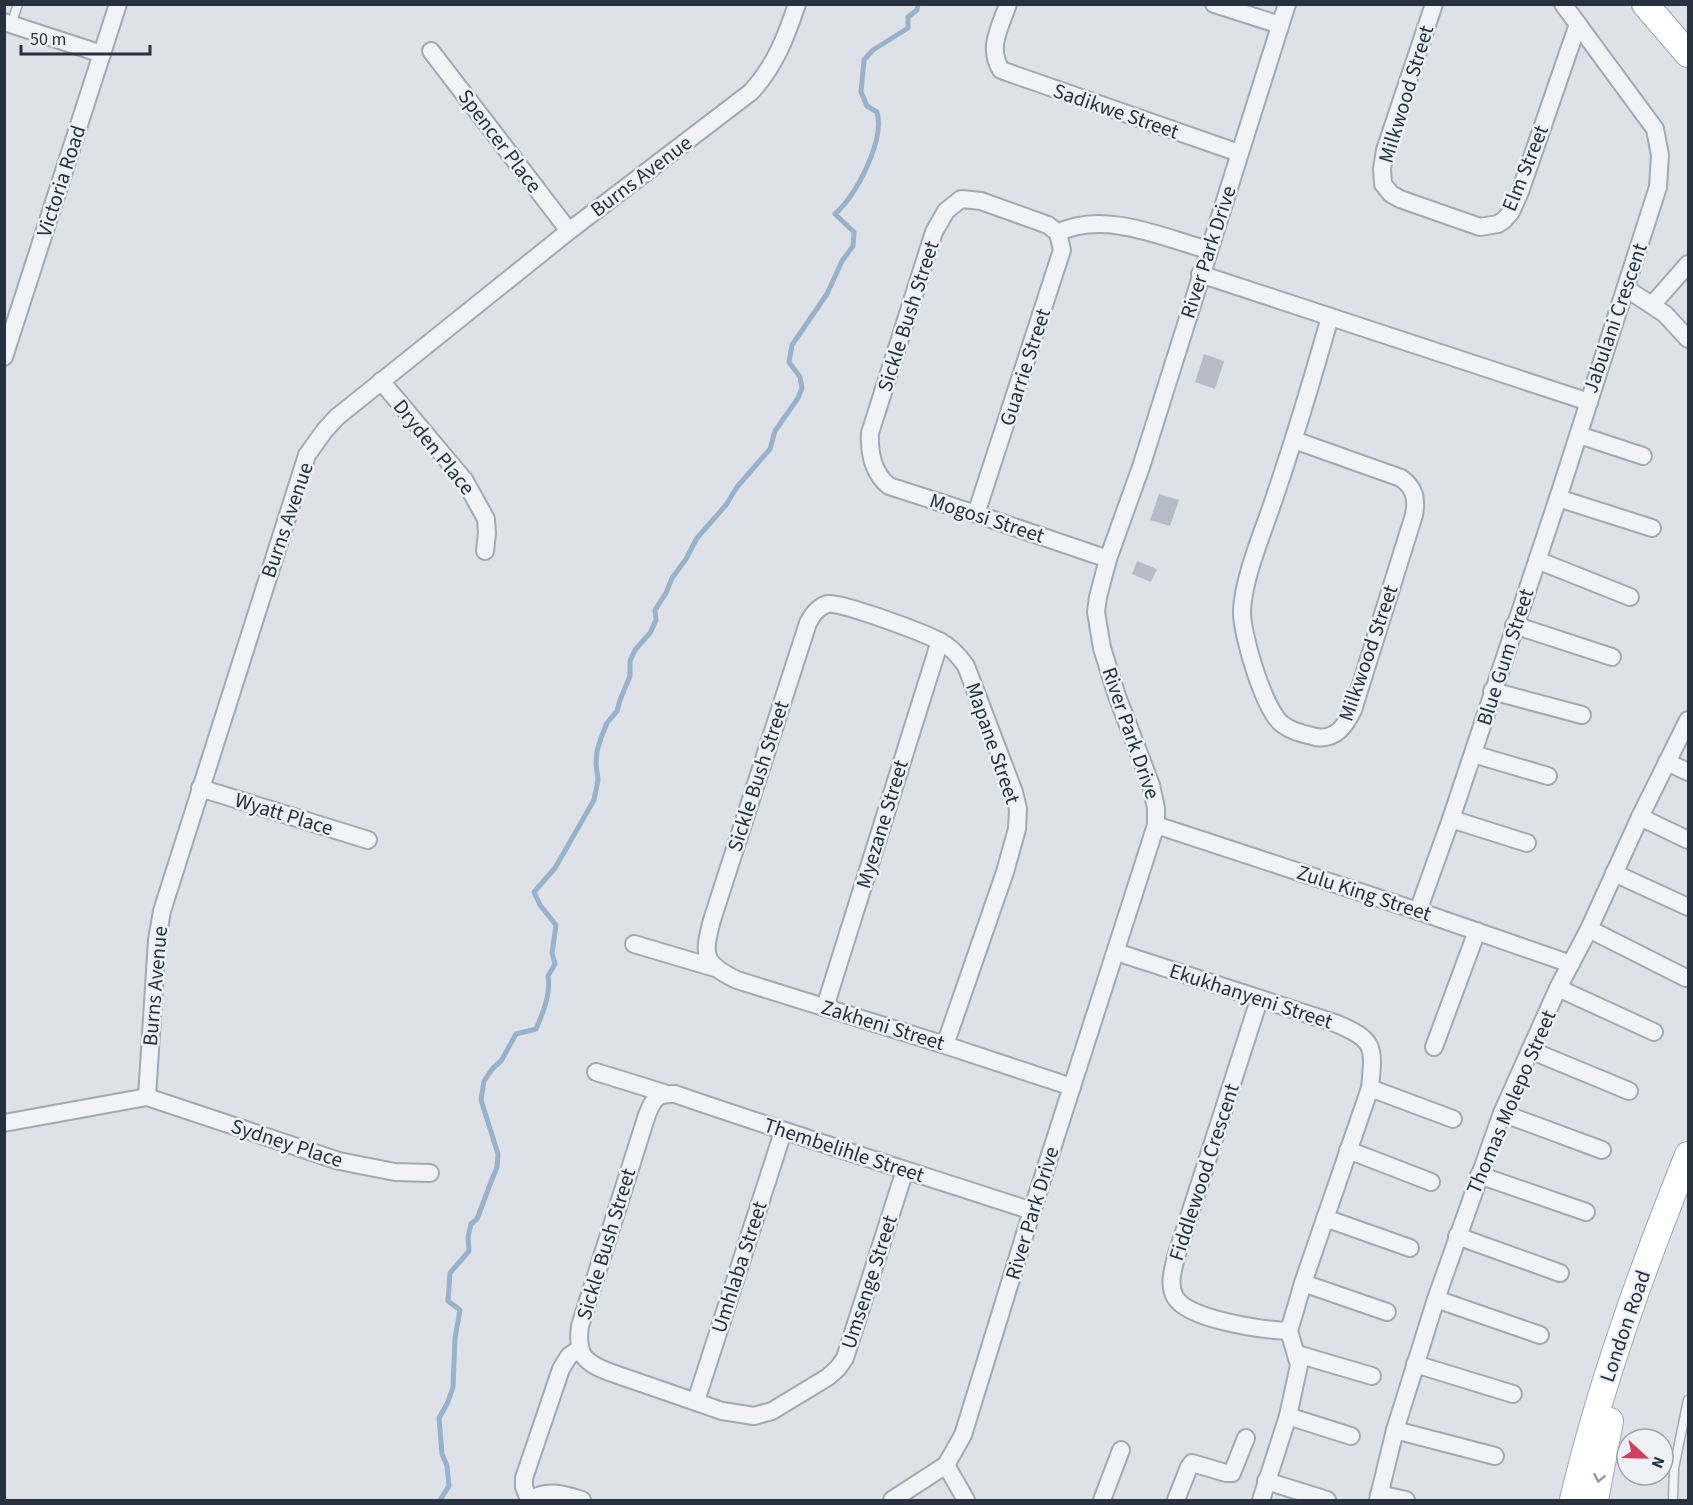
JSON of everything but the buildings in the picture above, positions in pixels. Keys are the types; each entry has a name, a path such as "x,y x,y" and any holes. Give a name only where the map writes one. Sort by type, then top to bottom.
{"main road":[{"path":"1645,4 1689,54"},
{"path":"1666,4 1689,32"},
{"name":"London Road","path":"1573,1500 1614,1355 1658,1230 1689,1155"},
{"name":"London Road","path":"1595,1500 1610,1422 1633,1337 1679,1204 1689,1182"}],"street":[{"name":"Victoria Road","path":"4,357 118,4"},
{"name":"Burns Avenue","path":"147,1097 156,940 162,910 307,455 337,417 381,381 568,231 751,92 763,79 777,57 797,4"},
{"name":"Sadikwe Street","path":"1008,4 994,47 1001,70 1239,153"},
{"path":"1214,4 1280,26"},
{"name":"River Park Drive","path":"892,1500 946,1464 963,1435 1156,825 1156,808 1151,785 1117,696 1098,632 1096,612 1098,597 1287,4"},
{"name":"Milkwood Street","path":"1383,184 1382,169 1385,150 1434,4"},
{"name":"Jabulani Crescent","path":"1200,274 1589,402 1658,187 1659,141 1655,129 1563,4"},
{"path":"8,24 102,54"},
{"name":"Elm Street","path":"1383,184 1391,194 1400,199 1474,225 1489,226 1504,220 1511,212 1520,192 1578,24"},
{"name":"Spencer Place","path":"431,51 568,231"},
{"name":"Sickle Bush Street","path":"874,467 869,447 870,433 934,232 946,211 961,199 981,201 1053,229"},
{"path":"1053,229 1097,223 1122,225 1208,250"},
{"name":"Guarrie Street","path":"976,514 1062,250 1053,229"},
{"path":"1652,305 1689,264"},
{"path":"1627,289 1652,305 1687,334"},
{"name":"Milkwood Street","path":"1294,440 1401,477 1412,488 1416,500 1414,515 1353,710 1341,730 1323,738 1294,731 1283,725 1275,715 1263,691 1247,644 1242,620 1244,590 1294,440 1330,317"},
{"name":"Dryden Place","path":"381,381 465,481 486,519 485,551"},
{"name":"Blue Gum Street","path":"1418,910 1451,819 1589,402"},
{"path":"1579,435 1643,456"},
{"name":"Mogosi Street","path":"874,467 889,486 1108,560"},
{"path":"1558,498 1652,528"},
{"path":"1537,560 1630,597"},
{"name":"Mapane Street","path":"820,608 828,604 846,607 940,641 957,654 966,666 1014,792 1018,809 1017,829 1005,872 945,1045"},
{"name":"Sickle Bush Street","path":"715,968 709,961 706,949 712,920 808,623 820,608"},
{"path":"1515,625 1612,657"},
{"name":"Myezane Street","path":"825,1007 940,641"},
{"path":"1492,691 1582,715"},
{"name":"Thomas Molepo Street","path":"1378,1497 1415,1364 1457,1236 1502,1113 1558,988 1590,929 1640,817 1689,720"},
{"path":"1473,753 1548,776"},
{"path":"1667,762 1689,772"},
{"name":"Wyatt Place","path":"200,788 368,840"},
{"path":"1640,817 1689,840"},
{"path":"1451,819 1527,843"},
{"name":"Zulu King Street","path":"1156,825 1418,910 1571,964"},
{"path":"1614,873 1689,907"},
{"path":"1590,929 1686,978"},
{"path":"1434,1047 1477,931"},
{"name":"Zakheni Street","path":"634,944 715,968 737,980 1072,1087"},
{"name":"Ekukhanyeni Street","path":"1116,952 1352,1030 1363,1036 1370,1045 1373,1055 1370,1088"},
{"path":"1558,988 1654,1032"},
{"name":"Fiddlewood Crescent","path":"1259,1000 1176,1257 1172,1289 1176,1300 1197,1312 1240,1326 1289,1331"},
{"path":"1530,1050 1629,1091"},
{"name":"Thembelihle Street","path":"596,1072 660,1095 675,1094 783,1132 1032,1211"},
{"path":"1261,1500 1288,1416 1299,1365 1289,1331 1303,1283 1370,1088 1453,1119"},
{"name":"Sickle Bush Street","path":"582,1354 580,1326 647,1114 660,1095"},
{"path":"4,1123 147,1097"},
{"name":"Sydney Place","path":"147,1097 339,1161 396,1172 430,1173"},
{"path":"1502,1113 1602,1150"},
{"name":"Umhlaba Street","path":"696,1401 783,1132"},
{"path":"1348,1150 1431,1182"},
{"name":"Umsenge Street","path":"582,1354 595,1366 612,1373 722,1411 754,1416 772,1411 828,1377 845,1358 905,1170"},
{"path":"1479,1175 1586,1212"},
{"path":"1325,1218 1410,1248"},
{"path":"1457,1236 1560,1273"},
{"path":"1303,1283 1387,1312"},
{"path":"1436,1299 1540,1335"},
{"path":"582,1354 569,1356 561,1369 524,1478 524,1487 529,1500 539,1494 551,1492 582,1500"},
{"path":"1297,1354 1372,1376"},
{"path":"1415,1364 1513,1394"},
{"path":"1288,1416 1351,1436"},
{"path":"1395,1430 1495,1456"},
{"path":"1176,1500 1192,1463 1232,1473 1246,1438"},
{"path":"1102,1500 1121,1450"},
{"path":"946,1464 966,1500"},
{"path":"1266,1481 1327,1500"},
{"path":"1378,1497 1406,1500"}],"lane":[{"path":"8,24 18,4"},
{"path":"1673,1500 1674,1468 1689,1400"}],"waterway":[{"path":"440,1500 449,1486 447,1466 442,1454 439,1418 453,1387 455,1338 460,1310 448,1301 450,1273 469,1251 468,1237 471,1224 477,1219 497,1167 498,1154 481,1100 484,1081 501,1061 516,1034 536,1029 544,1010 549,983 548,976 555,964 552,953 556,925 540,905 534,892 555,868 594,800 598,780 597,751 601,738 607,723 617,711 630,676 630,661 635,650 650,633 656,620 655,610 672,578 686,559 697,538 770,449 775,431 798,398 802,388 800,377 789,362 792,345 827,294 842,261 853,246 854,232 835,214 852,194 860,180 877,137 877,112 867,106 861,92 864,60 873,50 908,28 908,17 917,10 918,4"}]}
